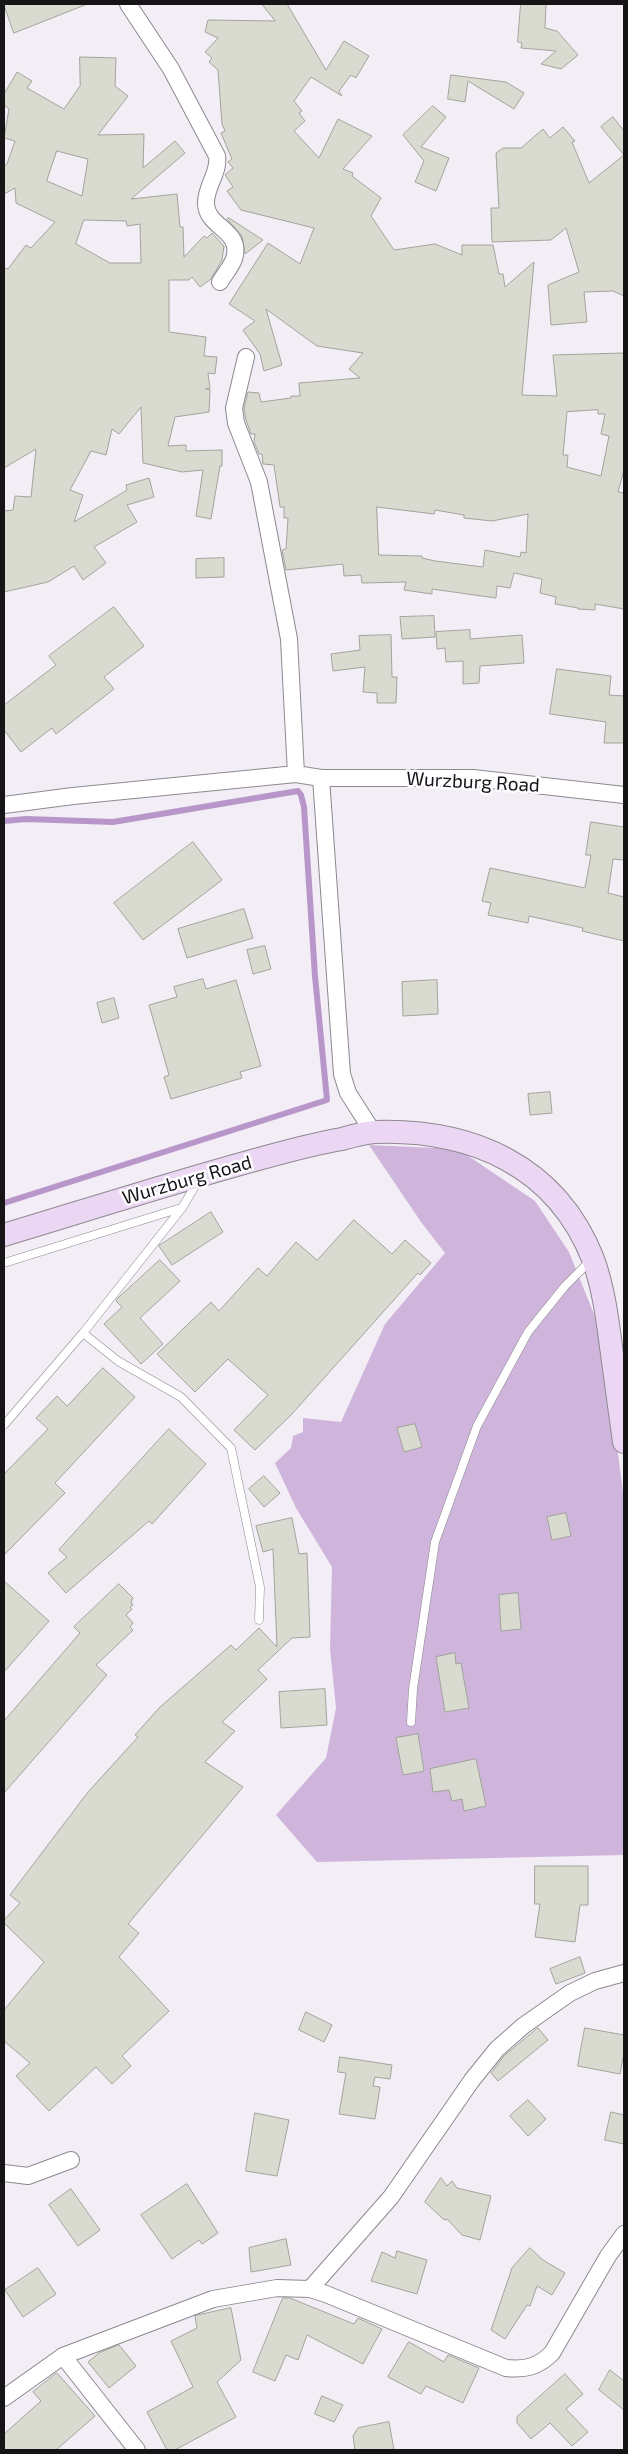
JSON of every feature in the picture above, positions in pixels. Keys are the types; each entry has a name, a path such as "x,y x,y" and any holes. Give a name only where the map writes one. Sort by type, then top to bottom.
{"main road":[{"name":"Wurzburg Road","path":"4,1235 201,1175 307,1146 373,1132 409,1133 452,1139 494,1153 519,1165 540,1180 561,1202 593,1259 606,1308 620,1381 624,1442"}],"street":[{"path":"128,4 171,69 217,156 219,164 210,183 206,205 213,219 234,240 236,250 233,261 220,282"},
{"path":"246,357 234,408 236,423 258,482 289,639 296,774"},
{"name":"Wurzburg Road","path":"4,805 73,796 296,774 321,778 473,778 624,795"},
{"path":"321,778 342,1074 348,1093 373,1132"},
{"path":"310,2289 391,2197 472,2080 497,2049 523,2026 570,1993 595,1981 624,1972"},
{"path":"4,2173 28,2176 71,2160"},
{"path":"4,2398 63,2356 213,2299 276,2288 310,2289 326,2294 506,2368 530,2368 538,2365 552,2353 608,2256 624,2234"},
{"path":"63,2356 137,2450"}],"lane":[{"path":"4,1425 83,1333 182,1208 201,1175"},
{"path":"4,1263 182,1208"},
{"path":"411,1722 413,1690 435,1542 477,1426 528,1332 565,1286 593,1259"},
{"path":"83,1333 118,1361 181,1397 231,1448 260,1586 259,1620"}],"shaded area":[{"path":"369,1145 458,1149 535,1201 569,1252 602,1334 624,1499 624,1855 317,1862 276,1815 326,1758 336,1708 330,1649 332,1567 296,1508 275,1463 291,1448 293,1436 303,1432 303,1418 341,1422 385,1324 445,1253 421,1222"}],"building":[{"path":"4,4 85,4 85,5 14,33"},
{"path":"262,4 287,4 326,70 344,41 369,56 356,78 351,75 339,91 342,96 311,77 294,101 302,111 299,113 305,121 294,131 319,158 338,119 372,136 343,169 353,173 352,176 381,198 371,216 394,250 435,244 462,255 462,245 493,245 499,274 503,274 505,287 534,262 522,395 557,396 553,355 624,353 624,470 618,492 624,493 624,609 595,604 595,610 578,609 555,604 556,597 540,593 542,579 514,573 510,588 497,586 496,598 432,589 432,594 404,590 406,582 362,583 361,575 344,576 343,564 286,570 282,550 286,549 288,518 284,518 284,507 280,507 274,465 263,464 262,454 259,454 254,442 255,434 251,434 246,420 244,408 248,392 259,393 261,402 300,396 299,383 360,378 349,369 363,353 317,346 266,309 282,365 264,371 260,354 243,330 255,321 229,304 268,243 300,264 314,228 241,210 227,191 233,187 225,175 233,168 228,162 232,159 221,133 225,131 222,124 218,70 209,62 212,58 205,52 218,38 205,32 208,20 275,21","holes":["598,410 598,414 605,414 601,434 609,436 601,476 567,467 568,455 563,455 567,412","377,507 434,514 435,510 464,515 464,518 492,521 528,514 526,553 521,552 520,557 485,550 483,567 435,561 422,558 422,556 379,555"]},
{"path":"521,4 546,4 545,28 557,31 578,55 561,69 541,64 556,51 521,48 522,43 518,42"},
{"path":"80,57 116,58 115,86 128,96 98,135 144,134 143,168 175,141 185,153 131,199 177,194 180,227 183,227 184,257 204,236 207,238 212,233 224,246 222,260 211,279 200,287 192,277 189,280 169,280 169,332 206,337 204,356 217,357 215,374 208,373 210,388 205,389 210,389 209,412 175,417 168,446 186,445 186,451 222,450 222,466 220,466 211,519 196,516 203,470 182,472 143,463 141,407 119,434 112,429 106,455 91,451 70,490 83,495 74,522 127,490 126,485 149,478 154,497 127,505 137,522 94,547 106,563 83,580 74,566 48,582 4,592 4,511 13,510 15,496 31,497 36,449 4,468 4,268 8,269 26,245 31,248 55,222 16,203 15,188 4,194 4,166 7,164 15,141 4,138 9,109 4,105 4,94 17,72 32,81 27,88 64,109 80,86","holes":["57,151 88,159 82,196 47,181","84,220 126,221 127,226 140,224 141,263 110,263 76,244"]},
{"path":"451,75 506,82 524,93 514,109 468,81 465,102 448,99"},
{"path":"433,106 446,117 421,147 449,158 436,191 415,182 424,161 403,135"},
{"path":"613,117 624,131 624,155 601,127"},
{"path":"563,127 575,141 572,142 589,183 624,155 624,296 613,291 584,292 587,322 551,325 548,285 579,272 566,228 551,240 492,242 491,208 499,208 496,153 503,148 521,148 543,129 550,138"},
{"path":"229,218 263,240 245,254 242,236 227,219"},
{"path":"224,558 224,577 196,578 196,559"},
{"path":"114,607 144,646 104,677 114,689 56,734 52,728 21,752 4,730 4,705 56,665 49,656"},
{"path":"434,616 435,637 402,639 400,617"},
{"path":"470,630 470,639 522,635 524,663 480,666 479,683 463,684 463,661 446,662 445,648 437,649 436,632"},
{"path":"391,635 392,677 397,677 396,703 377,703 377,693 363,692 365,667 333,671 331,654 360,650 359,636"},
{"path":"557,669 611,676 609,695 624,696 624,743 604,743 606,722 550,714"},
{"path":"591,822 624,827 624,860 613,859 608,893 624,897 624,941 582,931 583,928 529,916 528,923 488,915 491,903 482,901 490,868 585,888 591,855 586,855"},
{"path":"193,842 222,880 143,940 114,903"},
{"path":"244,909 253,938 187,958 178,929"},
{"path":"265,946 271,969 253,974 247,950"},
{"path":"203,979 206,989 236,980 261,1066 240,1072 242,1078 171,1099 164,1077 169,1075 149,1005 177,997 174,987"},
{"path":"437,980 438,1014 403,1016 402,982"},
{"path":"114,998 119,1018 102,1023 97,1003"},
{"path":"550,1092 552,1113 530,1115 528,1094"},
{"path":"211,1212 223,1232 172,1265 159,1246"},
{"path":"354,1220 392,1254 405,1240 431,1263 420,1275 418,1273 291,1415 255,1450 234,1430 268,1395 228,1359 195,1392 157,1354 211,1302 219,1311 258,1268 267,1276 296,1242 317,1260"},
{"path":"160,1260 180,1281 140,1318 163,1344 141,1364 104,1324 122,1307 116,1301 117,1299"},
{"path":"103,1368 135,1397 55,1483 65,1493 4,1555 4,1474 48,1429 36,1418 57,1396 67,1406"},
{"path":"415,1424 422,1447 404,1452 397,1428"},
{"path":"169,1429 206,1464 152,1524 149,1521 66,1593 48,1573 67,1557 59,1550"},
{"path":"264,1476 280,1493 264,1507 249,1489"},
{"path":"566,1513 571,1536 552,1540 547,1517"},
{"path":"292,1518 299,1554 307,1553 310,1637 292,1638 258,1670 267,1679 222,1722 235,1731 205,1762 243,1787 128,1924 139,1933 119,1957 169,2011 122,2056 131,2066 112,2084 96,2067 49,2111 16,2076 30,2063 4,2041 4,2010 44,1962 4,1923 4,1920 20,1903 10,1895 88,1792 138,1737 135,1735 159,1708 231,1645 236,1650 259,1628 277,1647 273,1549 263,1552 256,1526"},
{"path":"4,1581 49,1621 4,1672"},
{"path":"119,1584 133,1598 131,1602 133,1605 130,1607 132,1609 126,1615 133,1623 130,1627 133,1630 96,1665 107,1675 4,1793 4,1721 80,1633 74,1627"},
{"path":"518,1593 521,1629 501,1631 499,1595"},
{"path":"455,1653 456,1664 461,1663 469,1708 445,1712 436,1657"},
{"path":"325,1689 327,1725 281,1728 279,1692"},
{"path":"418,1734 424,1771 403,1775 396,1738"},
{"path":"476,1759 486,1806 464,1811 462,1799 452,1801 449,1790 433,1792 430,1769"},
{"path":"535,1866 588,1866 588,1905 580,1905 575,1942 535,1937 540,1904 535,1904"},
{"path":"580,1957 585,1973 556,1984 550,1969"},
{"path":"306,2012 332,2025 324,2042 299,2030"},
{"path":"538,2028 548,2040 498,2081 491,2073 504,2056"},
{"path":"585,2028 624,2035 624,2053 620,2074 578,2066"},
{"path":"340,2057 392,2065 390,2079 375,2077 373,2086 380,2087 375,2119 339,2114 346,2073 338,2072"},
{"path":"528,2100 546,2119 528,2136 510,2116"},
{"path":"611,2112 624,2115 624,2144 605,2140"},
{"path":"255,2113 289,2120 277,2176 246,2171"},
{"path":"441,2178 447,2186 452,2181 457,2188 491,2196 480,2240 462,2235 448,2220 443,2219 425,2202"},
{"path":"187,2184 218,2233 202,2244 199,2240 172,2259 141,2215"},
{"path":"71,2189 100,2230 78,2246 49,2205"},
{"path":"286,2239 291,2265 251,2272 249,2248"},
{"path":"530,2248 543,2260 565,2273 552,2295 537,2286 530,2306 527,2305 505,2339 491,2330 512,2268"},
{"path":"397,2251 427,2260 417,2294 371,2281 382,2252 395,2258"},
{"path":"38,2268 56,2294 23,2317 5,2290"},
{"path":"283,2298 290,2298 354,2324 358,2318 382,2329 363,2364 307,2335 298,2360 286,2355 275,2381 253,2372"},
{"path":"231,2308 241,2360 217,2382 236,2417 175,2450 167,2450 147,2412 193,2387 171,2341 197,2328 195,2316"},
{"path":"409,2342 444,2362 448,2355 479,2368 463,2403 426,2386 421,2394 388,2377"},
{"path":"119,2345 136,2366 109,2388 88,2362 99,2353"},
{"path":"610,2370 624,2381 624,2410 599,2390"},
{"path":"57,2373 95,2416 56,2450 4,2450 4,2434 41,2401 33,2392"},
{"path":"565,2374 583,2394 566,2409 588,2432 572,2446 550,2423 531,2439 517,2423 517,2417"},
{"path":"322,2396 343,2405 334,2422 315,2414"},
{"path":"389,2422 394,2450 355,2450 353,2436 358,2428"}],"waterway":[{"path":"4,821 26,819 113,822 298,791 304,807 315,976 327,1100 4,1203"}]}
